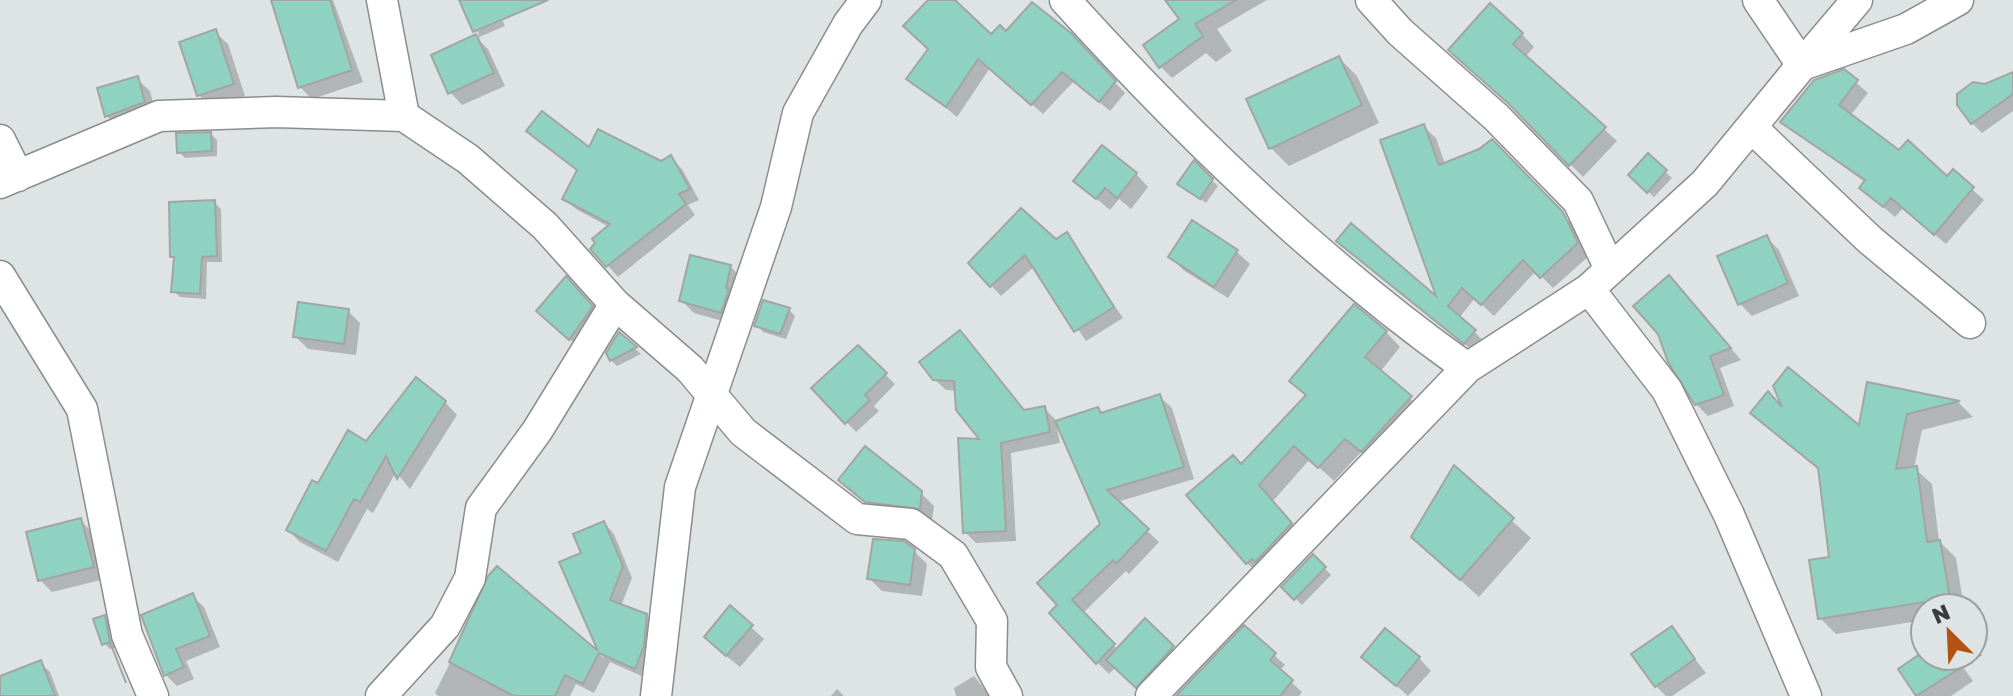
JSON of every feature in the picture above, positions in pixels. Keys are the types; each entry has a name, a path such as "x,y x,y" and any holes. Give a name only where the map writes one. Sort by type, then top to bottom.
{"street":[{"path":"382,0 404,116"},
{"path":"656,696 680,487 776,207 798,113 848,24 866,0"},
{"path":"1065,0 1123,64 1253,188 1387,310 1467,368"},
{"path":"1371,0 1578,201 1600,279 1667,390 1729,515 1806,696"},
{"path":"1758,0 1802,65"},
{"path":"1151,696 1467,368 1600,279 1705,183 1857,0"},
{"path":"1802,65 1906,29 1958,0"},
{"path":"0,140 9,180 159,116 276,112 404,116 468,159 545,226 615,304 690,369 743,432 857,519 911,524 953,555 992,621 991,667 1007,696"},
{"path":"1751,127 1870,240 1970,323"},
{"path":"0,276 82,409 127,635 153,696"},
{"path":"381,696 445,626 470,578 481,508 537,431 615,304"}],"building":[{"path":"271,0 330,0 352,70 298,88"},
{"path":"459,0 548,0 473,32"},
{"path":"928,0 955,0 991,34 1000,25 1006,31 1032,2 1071,33 1116,81 1099,102 1062,72 1031,105 978,59 946,107 906,79 928,49 903,26"},
{"path":"1165,0 1236,0 1195,24 1203,36 1159,68 1143,45 1179,19"},
{"path":"1490,3 1523,33 1513,44 1606,127 1569,166 1509,104 1448,50"},
{"path":"216,29 234,84 197,96 179,42"},
{"path":"476,34 494,73 448,94 431,55"},
{"path":"1339,56 1362,105 1269,149 1246,99"},
{"path":"1844,69 1858,80 1839,105 1899,150 1908,140 1947,176 1953,169 1974,187 1934,235 1891,198 1883,207 1859,188 1865,180 1780,122 1814,80"},
{"path":"2013,72 2013,94 1971,124 1957,105 1957,94 1973,82 1985,84"},
{"path":"138,76 145,102 105,117 97,88"},
{"path":"542,111 589,147 598,129 661,161 671,155 690,189 679,194 686,204 606,267 590,249 595,243 592,239 610,224 562,199 577,170 526,131"},
{"path":"1424,124 1439,165 1479,149 1492,139 1563,212 1578,243 1540,278 1523,260 1481,305 1462,288 1448,306 1476,330 1464,344 1336,241 1351,223 1436,296 1380,140"},
{"path":"211,132 212,151 177,153 176,133"},
{"path":"1102,145 1137,173 1117,198 1105,188 1096,199 1073,181"},
{"path":"1648,153 1667,170 1647,193 1628,175"},
{"path":"1194,160 1213,179 1200,199 1177,184"},
{"path":"215,200 217,256 202,257 200,294 171,292 174,257 170,257 169,202"},
{"path":"1021,208 1056,239 1067,232 1114,307 1074,332 1025,255 990,287 968,263"},
{"path":"1192,220 1238,250 1214,287 1168,257"},
{"path":"1767,235 1788,283 1738,305 1717,256"},
{"path":"690,255 731,265 726,288 729,289 721,313 679,301"},
{"path":"1669,275 1731,348 1710,356 1724,395 1695,405 1668,362 1658,334 1633,306"},
{"path":"566,276 593,306 569,340 536,311"},
{"path":"763,300 790,308 780,334 754,326"},
{"path":"298,302 349,309 344,344 293,337"},
{"path":"1354,304 1387,331 1365,357 1412,396 1361,452 1345,439 1318,468 1294,446 1259,485 1292,523 1255,562 1252,559 1246,564 1186,495 1233,455 1241,464 1306,395 1289,381"},
{"path":"960,330 1024,410 1045,406 1050,432 1001,443 1006,531 963,533 958,438 979,439 956,410 954,381 933,380 919,362"},
{"path":"619,332 637,347 610,361 606,353"},
{"path":"858,345 887,373 865,395 870,400 845,424 811,388"},
{"path":"1788,367 1859,425 1867,382 1960,401 1907,414 1896,469 1917,466 1927,542 1940,540 1949,592 1909,592 1909,605 1818,619 1809,560 1829,557 1818,468 1750,413 1768,391 1782,407 1773,386"},
{"path":"416,377 446,401 397,479 386,456 360,502 354,499 326,551 286,530 312,480 318,483 348,430 366,441"},
{"path":"1160,394 1184,467 1107,490 1149,529 1116,564 1113,560 1072,600 1115,644 1096,664 1049,613 1057,605 1037,583 1100,524 1055,421 1098,407 1101,413"},
{"path":"865,446 922,491 920,509 865,502 838,480"},
{"path":"1454,465 1514,518 1460,580 1411,537"},
{"path":"81,518 94,567 38,581 26,532"},
{"path":"604,521 623,566 610,600 647,614 644,646 635,669 599,653 583,684 565,675 555,696 514,696 449,662 488,576 497,566 598,651 559,562 581,553 573,534"},
{"path":"873,539 904,541 915,549 910,585 867,579"},
{"path":"1313,554 1326,567 1294,600 1281,587"},
{"path":"193,593 210,636 176,649 184,667 164,676 141,615"},
{"path":"730,605 753,625 726,656 704,637"},
{"path":"105,615 110,642 102,645 93,619"},
{"path":"1145,618 1174,646 1136,688 1106,660"},
{"path":"1244,625 1276,653 1270,660 1293,680 1280,696 1176,696"},
{"path":"1672,626 1695,659 1655,687 1631,654"},
{"path":"1385,628 1420,657 1396,686 1361,657"},
{"path":"41,660 55,696 0,696 0,676"},
{"path":"1909,661 1909,672 1954,672 1916,696 1898,669"}]}
